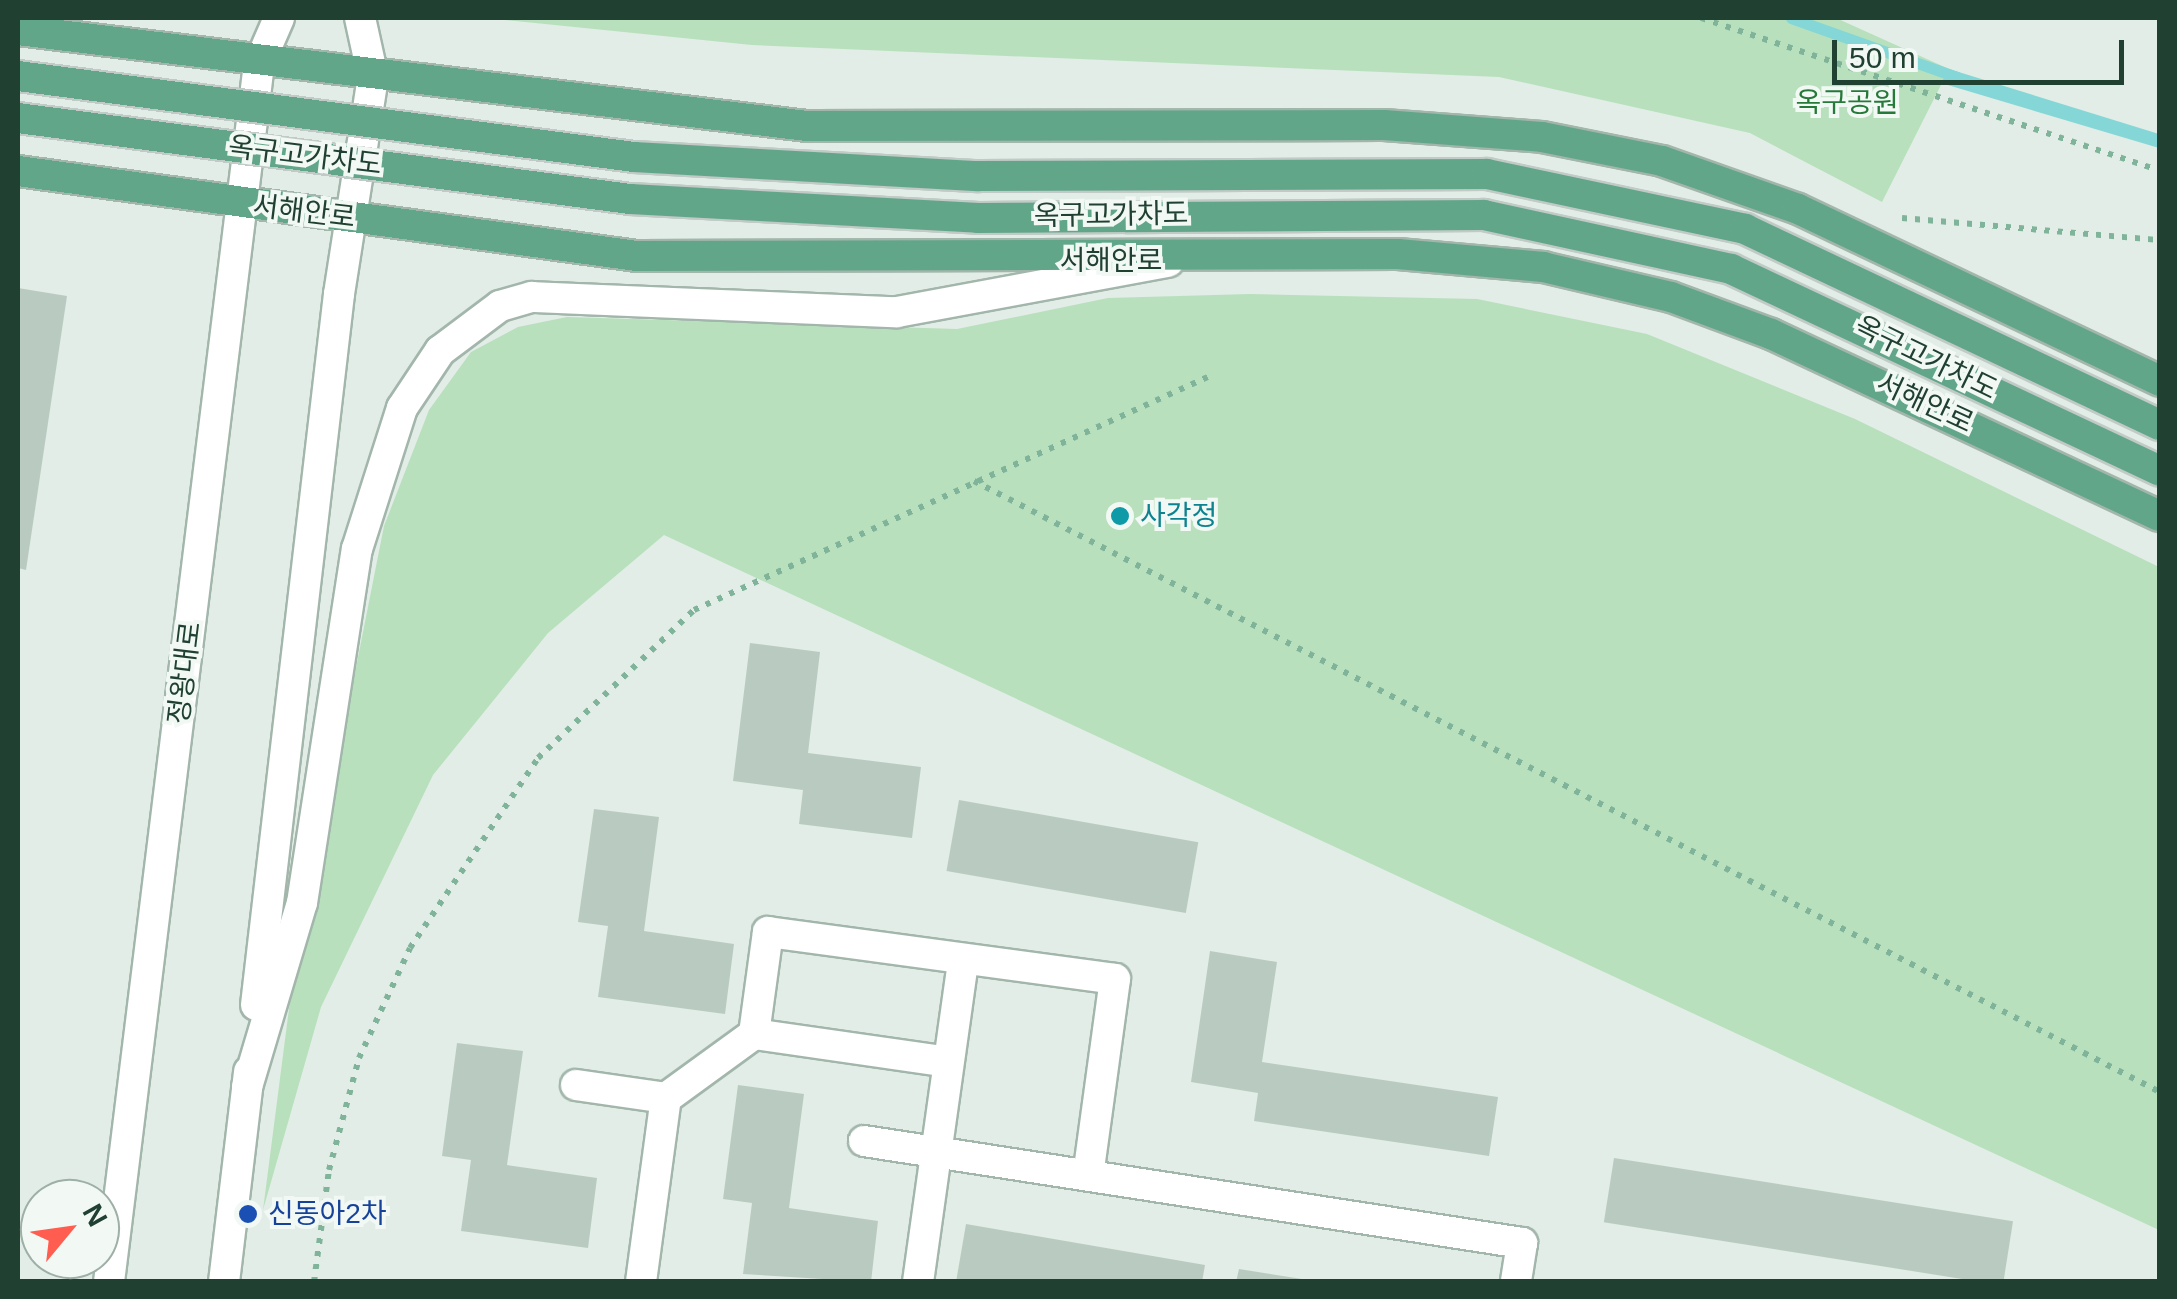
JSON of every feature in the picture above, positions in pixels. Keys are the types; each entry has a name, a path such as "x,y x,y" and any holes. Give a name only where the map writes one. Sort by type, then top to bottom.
{"main road":[{"path":"18,30 259,64 807,126 1384,126 1542,137 1662,162 1798,209 2160,381"},
{"name":"옥구고가차도","path":"18,76 634,157 978,176 1325,170 1539,182 1745,229 2160,424"},
{"name":"옥구고가차도","path":"18,118 630,199 978,218 1503,218 1732,268 2160,471"},
{"name":"서해안로","path":"18,170 637,256 1168,262 1398,254 1543,267 1671,297 1902,392 2160,516"}],"street":[{"name":"정왕대로","path":"108,1282 246,204 259,64 279,18"},
{"path":"224,1282 373,77 360,18"},
{"path":"247,1087 302,904 357,549 402,408 440,352 500,306 532,297 898,312 1168,262"},
{"path":"754,1034 768,932 1115,979 1088,1175"},
{"path":"918,1282 963,960"},
{"path":"576,1085 666,1098 754,1034 948,1062"},
{"path":"641,1282 666,1098"},
{"path":"864,1141 1522,1243 1516,1282"}],"path":[{"path":"1701,18 2160,171"},
{"path":"1894,217 2160,240"},
{"path":"314,1282 359,1058 420,931 538,758 694,610 1208,377"},
{"path":"973,481 2160,1092"}],"green space":[{"name":"옥구공원","path":"485,18 1836,18 1949,69 1882,202 1750,133 1499,77 752,45"},
{"path":"1250,294 1477,299 1647,334 1855,419 2159,567 2159,1230 664,535 548,633 433,775 321,1007 263,1210 290,1001 384,526 429,410 471,352 518,327 567,317 957,329 1108,298"}],"water":[{"path":"1949,69 2159,134 2159,148 1941,83"}],"building":[{"path":"18,288 67,296 26,570 18,568"},
{"path":"750,643 820,652 808,753 921,767 912,838 799,824 803,790 733,781"},
{"path":"959,800 1198,842 1186,913 946,871"},
{"path":"594,809 659,817 644,931 734,944 725,1014 598,997 608,926 578,922"},
{"path":"1210,951 1277,962 1262,1062 1498,1097 1489,1156 1254,1121 1258,1093 1191,1082"},
{"path":"457,1043 523,1051 507,1165 597,1178 588,1248 461,1231 471,1160 442,1156"},
{"path":"738,1085 804,1094 789,1208 878,1221 871,1282 743,1274 752,1203 723,1199"},
{"path":"1614,1158 2013,1221 2003,1282 1981,1282 1604,1222"},
{"path":"966,1224 1205,1265 1202,1282 956,1282"},
{"path":"1239,1269 1302,1279 1302,1282 1236,1282"}],"waterway":[{"path":"1791,18 1957,77"}],"place":[{"name":"사각정","path":"1120,516"},
{"name":"신동아2차","path":"248,1214"}]}
